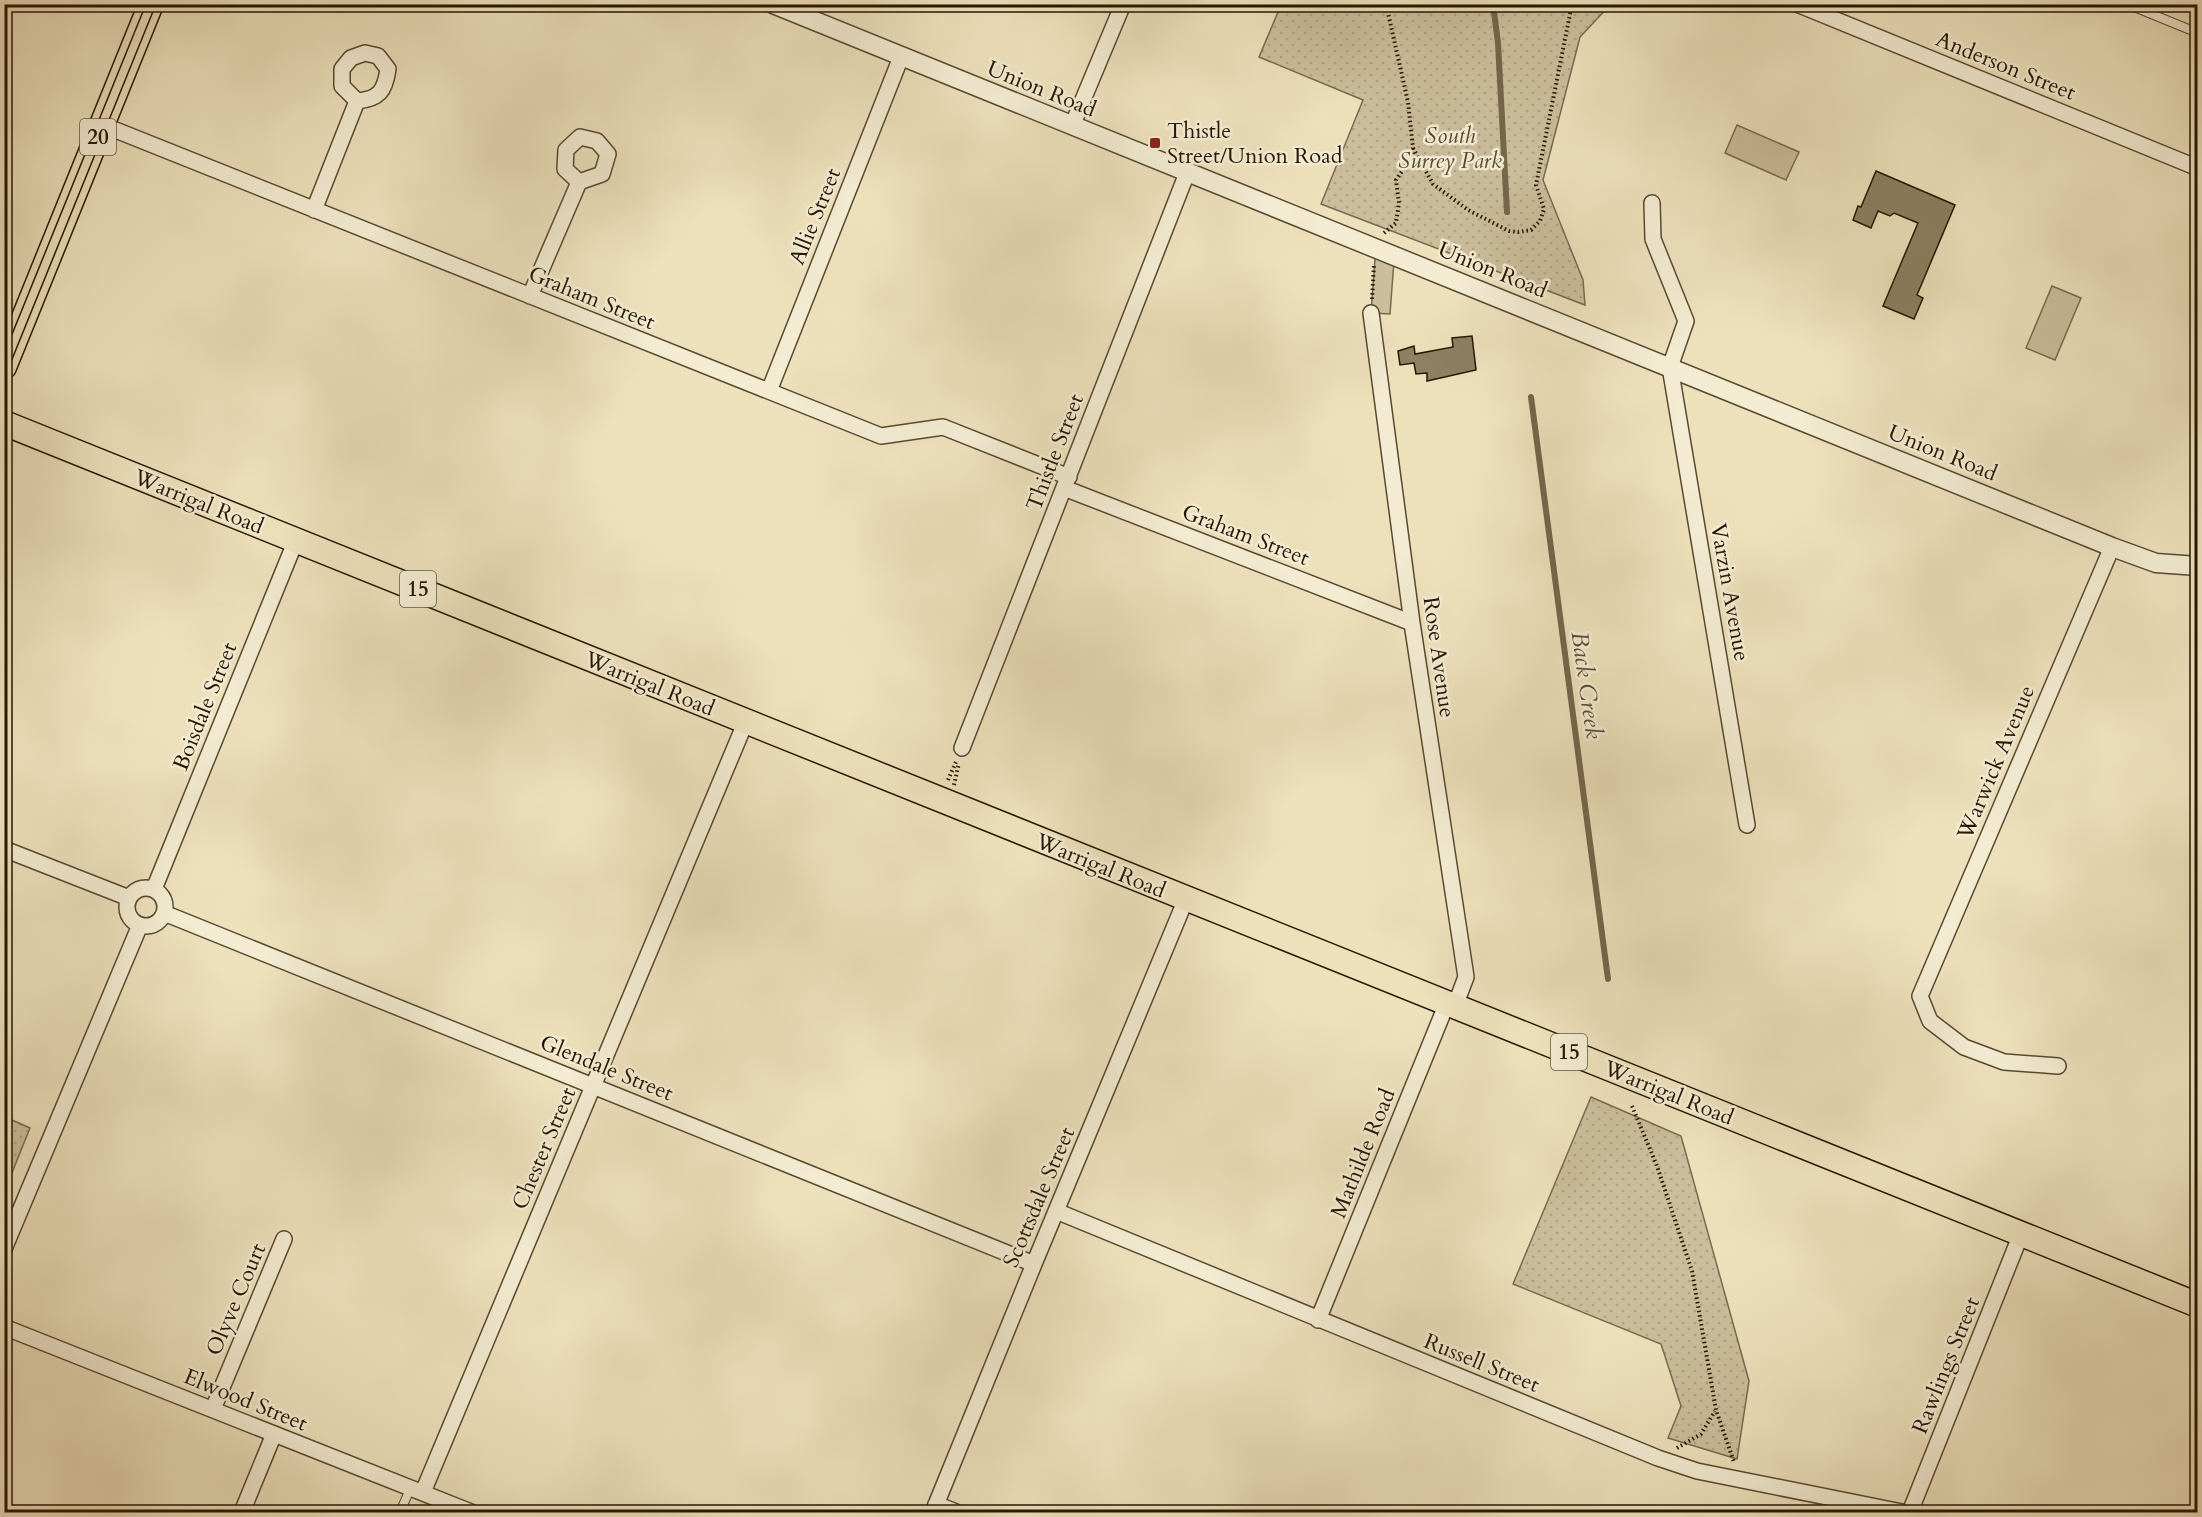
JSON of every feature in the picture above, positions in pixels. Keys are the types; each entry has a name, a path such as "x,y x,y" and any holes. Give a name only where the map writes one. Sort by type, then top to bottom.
{"main road":[{"name":"20","path":"4,367 151,4"},
{"name":"Warrigal Road","path":"4,423 2198,1305"}],"street":[{"name":"Union Road","path":"773,4 807,11 901,57 2112,547 2156,563 2197,565"},
{"path":"1072,126 1123,4"},
{"name":"Anderson Street","path":"1797,4 2198,168"},
{"name":"Allie Street","path":"769,391 901,57"},
{"path":"314,210 357,101"},
{"name":"Graham Street","path":"103,125 881,436 943,428 1067,482 1412,622"},
{"name":"Thistle Street","path":"962,748 1187,173"},
{"path":"530,296 579,182"},
{"path":"1652,203 1653,239 1686,321 1670,367"},
{"name":"Rose Avenue","path":"1371,313 1412,622 1466,977 1451,1005"},
{"name":"Varzin Avenue","path":"1670,367 1747,825"},
{"name":"Boisdale Street","path":"154,890 296,540"},
{"name":"Warwick Avenue","path":"2058,1066 2004,1062 1964,1047 1930,1021 1920,996 2112,547"},
{"name":"Chester Street","path":"417,1490 593,1086 746,721"},
{"path":"4,849 129,898"},
{"path":"142,888 154,890 164,899 164,913 157,923 140,925 129,917 126,904 129,898 132,893 142,888"},
{"name":"Scottsdale Street","path":"935,1508 1186,899"},
{"name":"Glendale Street","path":"164,913 1034,1264"},
{"path":"4,1250 140,925"},
{"name":"Mathilde Road","path":"1318,1320 1451,1005"},
{"name":"Russell Street","path":"1056,1211 1658,1458 1697,1471 1902,1512"},
{"name":"Rawlings Street","path":"1910,1512 2021,1234"},
{"name":"Olyve Court","path":"213,1409 284,1239"},
{"name":"Elwood Street","path":"4,1327 471,1512"},
{"path":"242,1512 274,1434"},
{"path":"935,1508 956,1512"}],"lane":[{"path":"2127,4 2198,33"},
{"path":"400,1512 417,1490"}],"path":[{"path":"1386,4 1408,102 1413,148 1409,161 1396,180 1399,203 1398,219"},
{"path":"1413,148 1433,183 1468,210 1509,231 1531,230 1540,221 1544,209 1536,184 1572,4"},
{"path":"1371,313 1376,248"},
{"path":"945,801 962,748"},
{"path":"945,801 962,748"},
{"path":"1632,1106 1658,1166 1692,1271 1716,1410 1739,1478"},
{"path":"1658,1458 1701,1434 1716,1410"}],"green space":[{"name":"South Surrey Park","path":"1281,5 1610,5 1580,37 1543,180 1583,280 1585,305 1321,204 1363,100 1259,57"},
{"path":"1737,125 1799,152 1786,180 1725,153"},
{"path":"1375,259 1394,261 1390,314 1371,313"},
{"path":"2052,286 2081,298 2055,360 2026,348"},
{"path":"1591,1097 1681,1136 1749,1381 1737,1459 1668,1438 1681,1406 1661,1344 1513,1284"},
{"path":"5,1117 30,1128 5,1190"}],"building":[{"path":"1876,171 1955,205 1917,295 1923,298 1914,319 1883,306 1918,223 1894,213 1890,216 1878,211 1871,228 1853,220"},
{"path":"1472,336 1476,370 1427,381 1427,373 1416,374 1414,363 1400,365 1398,351 1414,346 1415,354 1453,347 1452,338"}],"waterway":[{"name":"Back Creek","path":"1493,4 1498,43 1507,212"},
{"name":"Back Creek","path":"1531,397 1608,979"}],"tram line":[{"path":"4,354 146,4"},
{"path":"4,379 156,4"}],"place":[{"name":"Thistle Street/Union Road","path":"1155,143"}]}
